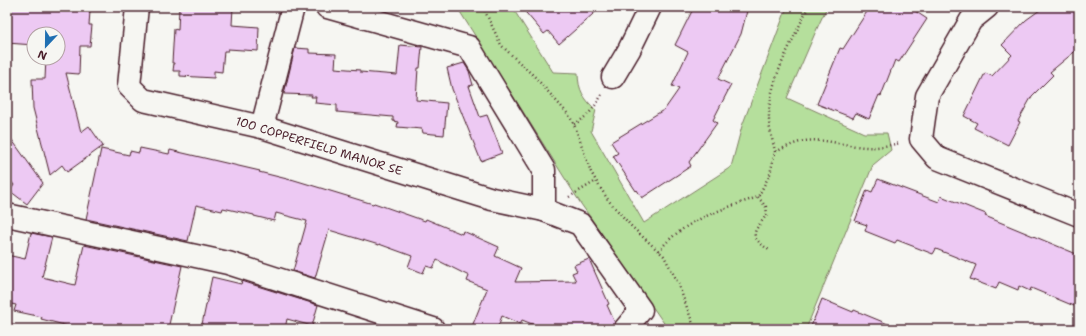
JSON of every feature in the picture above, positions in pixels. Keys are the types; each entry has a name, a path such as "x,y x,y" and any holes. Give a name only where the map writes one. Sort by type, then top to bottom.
{"street":[{"name":"100 COPPERFIELD MANOR SE","path":"137,7 129,86 143,100 262,127 492,199 544,210 580,224 641,310 625,329"},
{"path":"262,127 293,7"},
{"path":"327,7 469,47 544,170 544,210"},
{"path":"613,76 629,50 650,7"},
{"path":"986,7 971,20 927,96 921,139 937,158 1079,215"},
{"path":"7,215 228,263 433,329"}],"path":[{"path":"482,7 501,45 550,93 574,124 591,172 609,201 632,227 664,256 673,272 695,329"},
{"path":"659,251 666,242 676,234 704,217 758,197 770,174 774,152 769,121 772,96 780,69 808,7"},
{"path":"574,124 597,104 613,76"},
{"path":"774,152 805,141 830,141 872,147 885,147 921,139"},
{"path":"758,197 766,207 767,214 756,228 755,236 758,241 769,250"}],"green space":[{"path":"457,7 512,7 553,72 578,73 582,94 596,110 591,131 644,223 731,167 742,126 787,7 827,7 787,98 864,133 887,133 891,150 873,165 806,329 668,329 581,204"}],"building":[{"path":"7,7 85,7 85,11 90,11 89,25 92,25 90,46 80,46 79,74 66,73 81,132 89,126 103,146 67,172 62,165 50,175 33,108 32,79 45,79 46,66 66,66 66,26 26,26 26,44 7,43"},
{"path":"179,7 233,7 232,25 259,27 258,51 228,49 228,51 224,51 222,72 214,71 214,78 180,76 180,71 173,71 174,63 172,63 174,29 178,30"},
{"path":"521,7 601,7 559,44 548,31 544,34"},
{"path":"694,7 748,7 741,34 718,79 731,85 713,120 717,123 689,162 691,166 642,198 613,156 618,153 611,142 665,109 679,89 672,86 688,52 675,45"},
{"path":"870,7 909,7 927,19 899,62 895,60 881,96 879,95 869,119 856,113 853,118 817,104 840,48 843,49"},
{"path":"1044,7 1079,7 1079,48 1050,72 1053,75 1032,96 1018,121 1020,122 1008,145 974,128 977,123 964,116 985,73 992,76 1012,55 1002,45 1026,20"},
{"path":"400,45 422,47 420,68 418,68 416,100 447,103 444,135 423,133 422,129 397,127 398,122 393,121 393,117 337,112 337,105 315,103 316,97 311,97 312,95 284,94 295,48 309,49 309,53 336,54 335,68 397,75"},
{"path":"464,63 469,71 473,85 469,86 480,117 487,115 502,153 481,161 452,89 447,68"},
{"path":"7,133 43,183 27,204 10,191 14,185 7,176"},
{"path":"140,148 169,154 170,150 260,171 259,172 291,179 373,204 374,203 425,221 426,219 462,234 463,231 499,247 495,256 521,268 515,282 576,281 572,273 577,271 574,265 589,259 609,304 607,305 615,323 613,329 542,328 522,320 520,324 502,316 497,329 471,329 487,289 467,281 469,276 437,260 433,268 426,266 423,273 408,267 412,256 379,244 329,230 315,278 293,271 307,221 276,213 274,221 223,208 222,211 196,205 188,241 86,219 101,149 129,155 130,151 139,153"},
{"path":"878,179 939,202 941,196 1079,255 1079,308 1031,288 1030,291 1019,286 1018,290 999,282 996,289 970,279 976,265 936,249 933,254 897,240 895,243 865,231 867,225 855,221 867,190 872,192"},
{"path":"31,233 52,237 42,277 75,285 84,245 182,266 168,329 80,329 41,319 42,317 14,311 16,305 7,303 7,255 25,259"},
{"path":"212,277 241,284 242,281 318,305 312,326 287,319 285,329 201,329"},
{"path":"822,299 853,312 854,310 900,329 810,329"}]}
